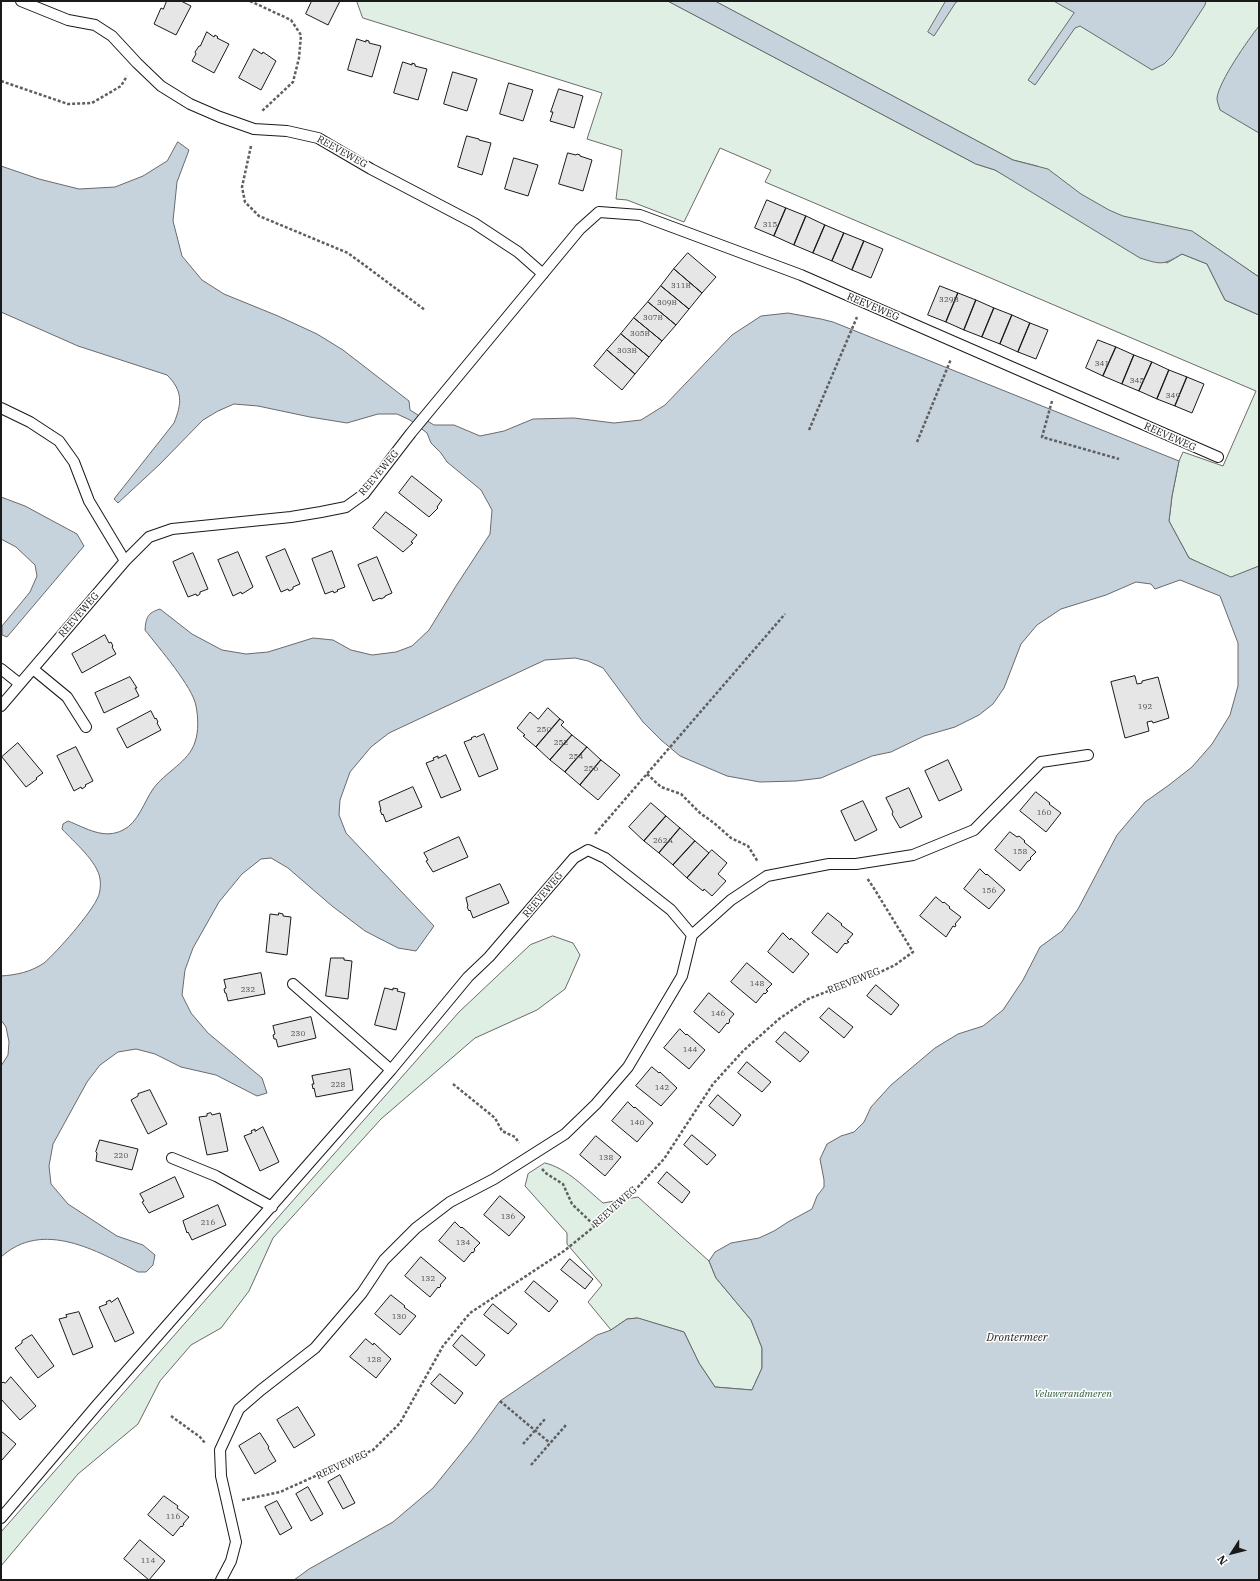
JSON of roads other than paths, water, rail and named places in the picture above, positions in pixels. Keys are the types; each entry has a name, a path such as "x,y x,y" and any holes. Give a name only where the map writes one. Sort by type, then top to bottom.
{"lane":[{"name":"REEVEWEG","path":"21,1 68,20 95,25 112,36 137,63 162,86 190,104 254,129 286,131 318,138 371,169 474,223 518,252 543,274"},
{"name":"REEVEWEG","path":"1,706 126,561 149,537 172,529 291,517 346,506 364,494 428,412 580,229 600,212 640,215 801,275 1218,458"},
{"path":"1,408 30,422 58,441 74,462 89,501 126,561"},
{"path":"1,669 20,684"},
{"path":"33,669 67,698 86,727"},
{"path":"221,1580 231,1561 236,1542 226,1504 221,1476 220,1450 239,1409 315,1348 362,1293 384,1260 416,1228 450,1202 494,1178 565,1134 596,1104 628,1067 682,976 692,935 731,900 767,876 829,864 856,864 913,855 974,830 1041,762 1088,755"},
{"name":"REEVEWEG","path":"1,1518 102,1399 391,1070 468,977 489,957 574,858 588,850 605,858 671,910 692,935"},
{"path":"293,984 391,1070"},
{"path":"172,1158 216,1176 272,1207"}],"water":[{"path":"668,1 715,1 1013,160 1048,169 1081,194 1109,210 1123,216 1192,231 1259,277 1259,315 1225,300 1207,264 1182,254 1162,263 1140,258 995,170 976,164"},
{"path":"946,1 960,1 956,2 934,36 928,32"},
{"path":"1054,1 1206,1 1205,5 1172,56 1164,64 1152,70 1080,26 1075,28 1035,85 1028,80 1074,13"},
{"path":"1259,26 1259,133 1220,110 1217,98 1228,71 1241,50"},
{"name":"Drontermeer","path":"178,142 189,150 177,182 173,221 182,256 202,280 224,294 317,334 343,350 409,401 410,410 434,425 454,425 480,436 504,431 533,419 574,418 614,423 641,420 665,405 732,335 761,316 788,313 833,322 1179,461 1169,521 1189,558 1231,577 1259,566 1259,1580 294,1580 309,1569 393,1522 433,1488 471,1441 500,1401 597,1335 611,1330 627,1319 638,1318 684,1332 699,1363 715,1387 752,1390 762,1368 762,1348 751,1320 716,1278 709,1261 715,1252 731,1243 759,1238 812,1209 817,1196 824,1187 820,1159 827,1144 841,1136 854,1132 864,1122 871,1107 891,1085 935,1048 958,1034 983,1026 1003,1010 1023,980 1040,947 1062,931 1078,909 1117,835 1145,802 1192,767 1212,744 1230,715 1238,686 1238,643 1220,596 1180,580 1155,589 1151,584 1136,582 1106,595 1061,609 1037,625 1021,644 1004,688 993,704 979,715 955,727 924,736 891,752 872,756 821,778 796,781 760,782 727,776 680,756 643,722 603,668 588,661 575,658 545,660 389,733 371,747 350,772 340,800 339,815 346,833 434,926 416,951 398,948 365,931 332,906 288,868 271,858 261,859 242,874 219,902 193,948 185,970 182,995 191,1013 208,1033 262,1078 267,1093 257,1096 216,1075 181,1067 155,1054 136,1049 118,1052 100,1065 87,1082 53,1144 49,1166 51,1184 68,1204 117,1236 143,1245 155,1255 153,1265 146,1272 138,1272 88,1248 70,1242 52,1240 34,1240 17,1246 1,1257 1,1066 8,1055 9,1042 6,1027 1,1020 1,976 12,975 34,969 44,963 82,922 99,895 100,879 95,866 62,829 63,824 68,821 88,830 109,834 116,833 128,827 137,817 158,783 188,755 196,738 198,719 193,698 189,688 182,678 145,630 148,616 152,612 160,609 192,634 222,650 246,654 268,652 313,638 333,640 351,650 372,655 396,652 412,646 429,630 490,534 492,510 481,490 447,462 441,453 431,443 427,433 410,420 397,414 378,414 347,423 258,406 234,404 203,420 159,465 118,503 114,499 174,423 180,403 176,386 167,375 78,346 1,312 1,166 39,179 79,189 115,187 143,176 167,161"},
{"path":"1,497 25,506 77,534 84,546 7,637 2,635 2,626 30,592 37,576 35,565 16,547 1,539"}],"park label":[{"name":"Veluwerandmeren","path":"1073,1394"}]}
